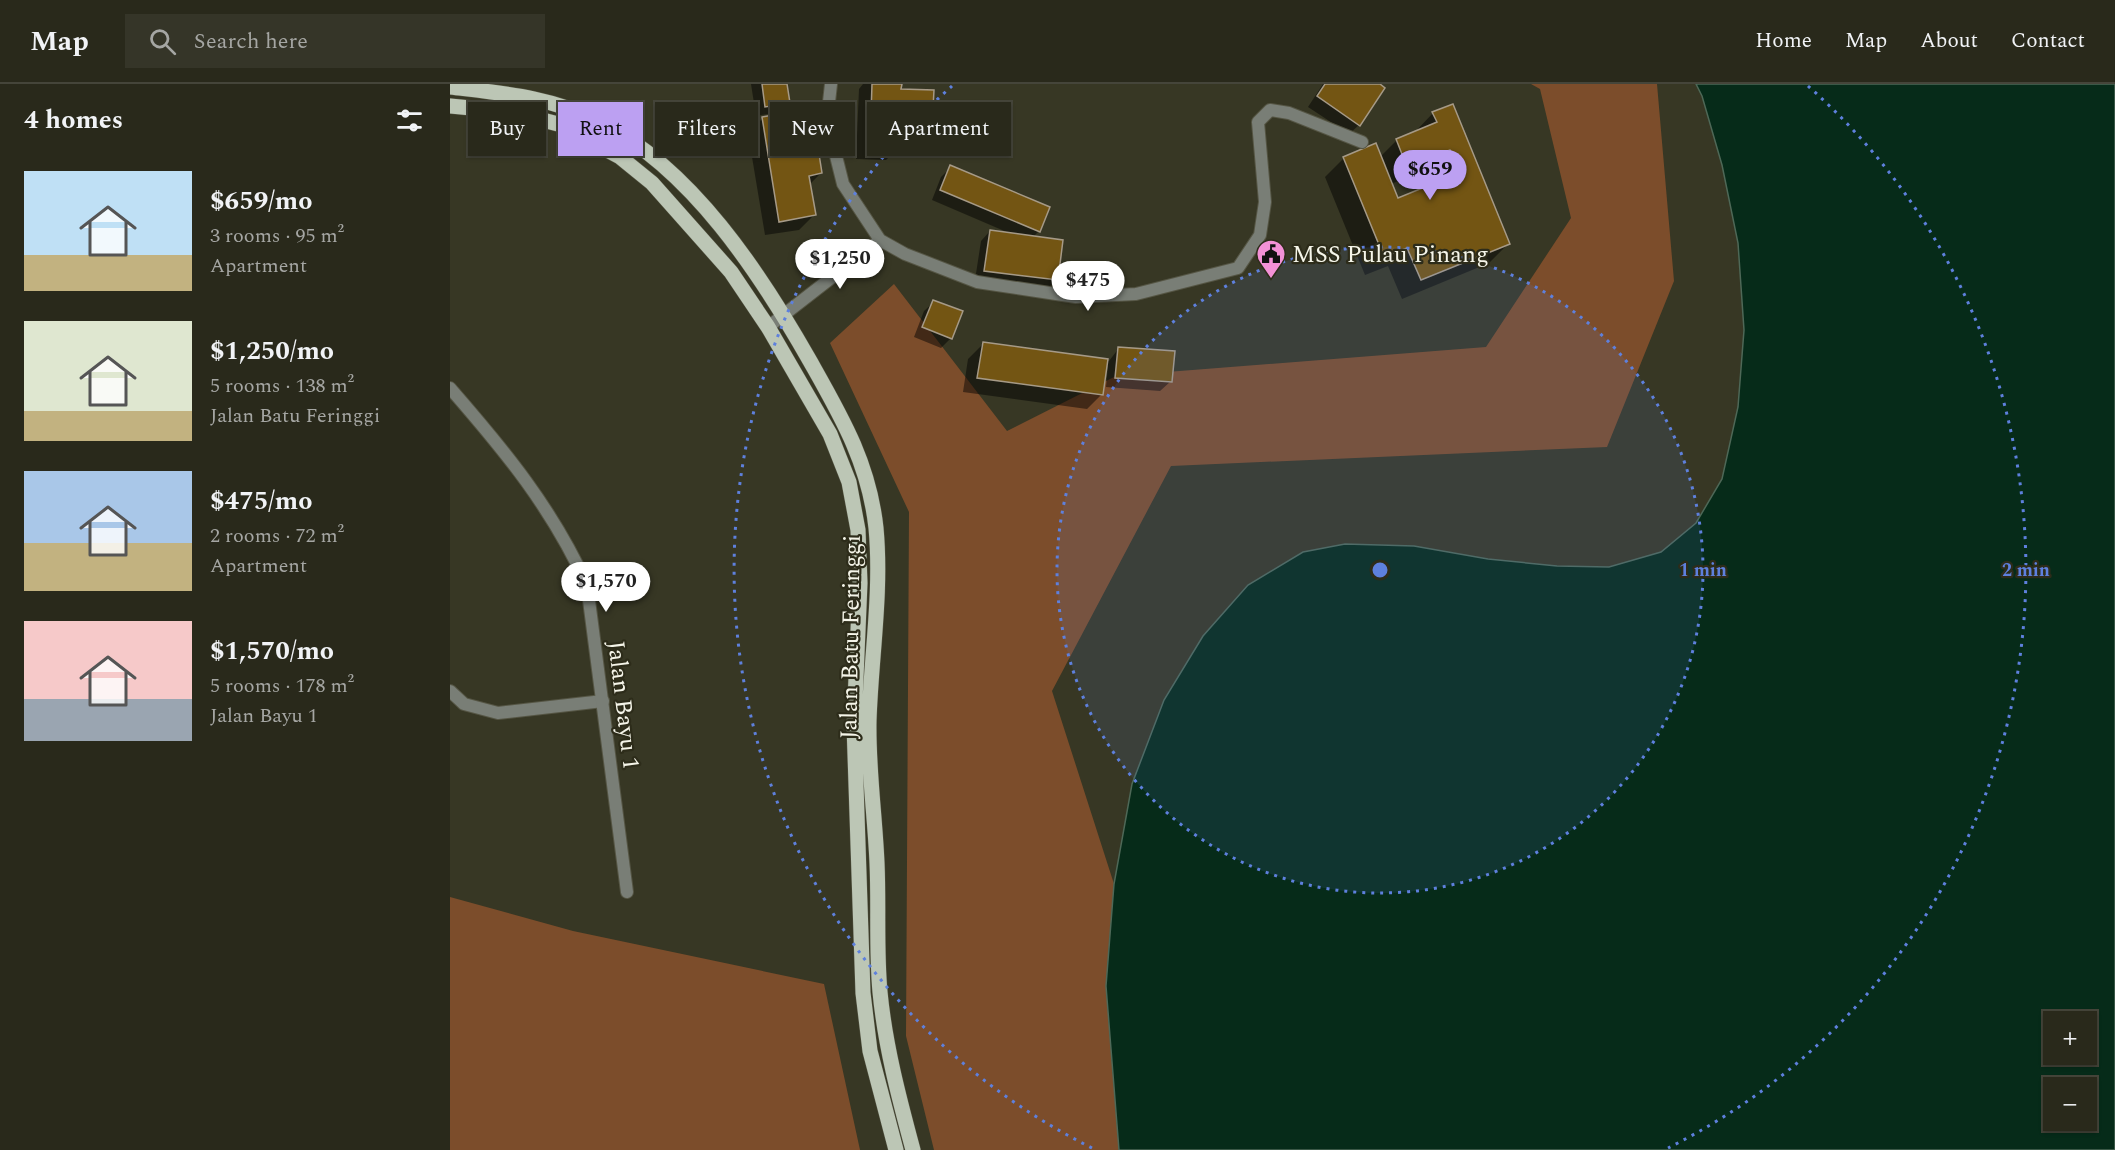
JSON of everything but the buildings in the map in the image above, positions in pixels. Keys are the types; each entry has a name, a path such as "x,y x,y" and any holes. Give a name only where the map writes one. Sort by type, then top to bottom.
{"main road":[{"name":"Jalan Batu Feringgi","path":"450,87 516,95 562,105 631,139 669,170 706,210 745,259 783,316 848,427 867,478 876,528 877,583 869,724 877,865 880,992 889,1049 913,1150"},
{"name":"Jalan Batu Feringgi","path":"450,106 512,112 558,124 620,157 652,183 731,272 768,327 830,434 849,482 858,530 860,583 854,725 863,993 870,1051 896,1150"}],"street":[{"path":"831,84 827,120 843,184 880,240 905,254 977,282 1076,297 1136,294 1238,268 1260,235 1265,202 1258,122 1270,110 1289,113 1362,142"},
{"path":"768,327 880,240"},
{"name":"Jalan Bayu 1","path":"450,388 503,449 542,501 572,552 587,585 627,892"},
{"path":"450,691 465,704 498,713 603,701"}],"shaded area":[{"path":"1531,84 1657,84 1674,281 1607,447 1171,466 1052,691 1114,884 1106,986 1119,1150 934,1150 906,1036 909,512 830,343 894,284 1007,431 1116,376 1486,347 1571,218 1540,89"},
{"path":"1696,84 2115,84 2115,1150 1119,1150 1106,986 1114,884 1132,784 1164,700 1203,636 1248,585 1303,552 1345,544 1414,546 1488,559 1557,566 1609,567 1661,552 1696,523 1722,479 1738,407 1744,330 1738,243 1722,165 1702,96"},
{"path":"450,897 573,931 824,984 860,1150 450,1150"}],"place":[{"name":"MSS Pulau Pinang","path":"1271,280"}]}
